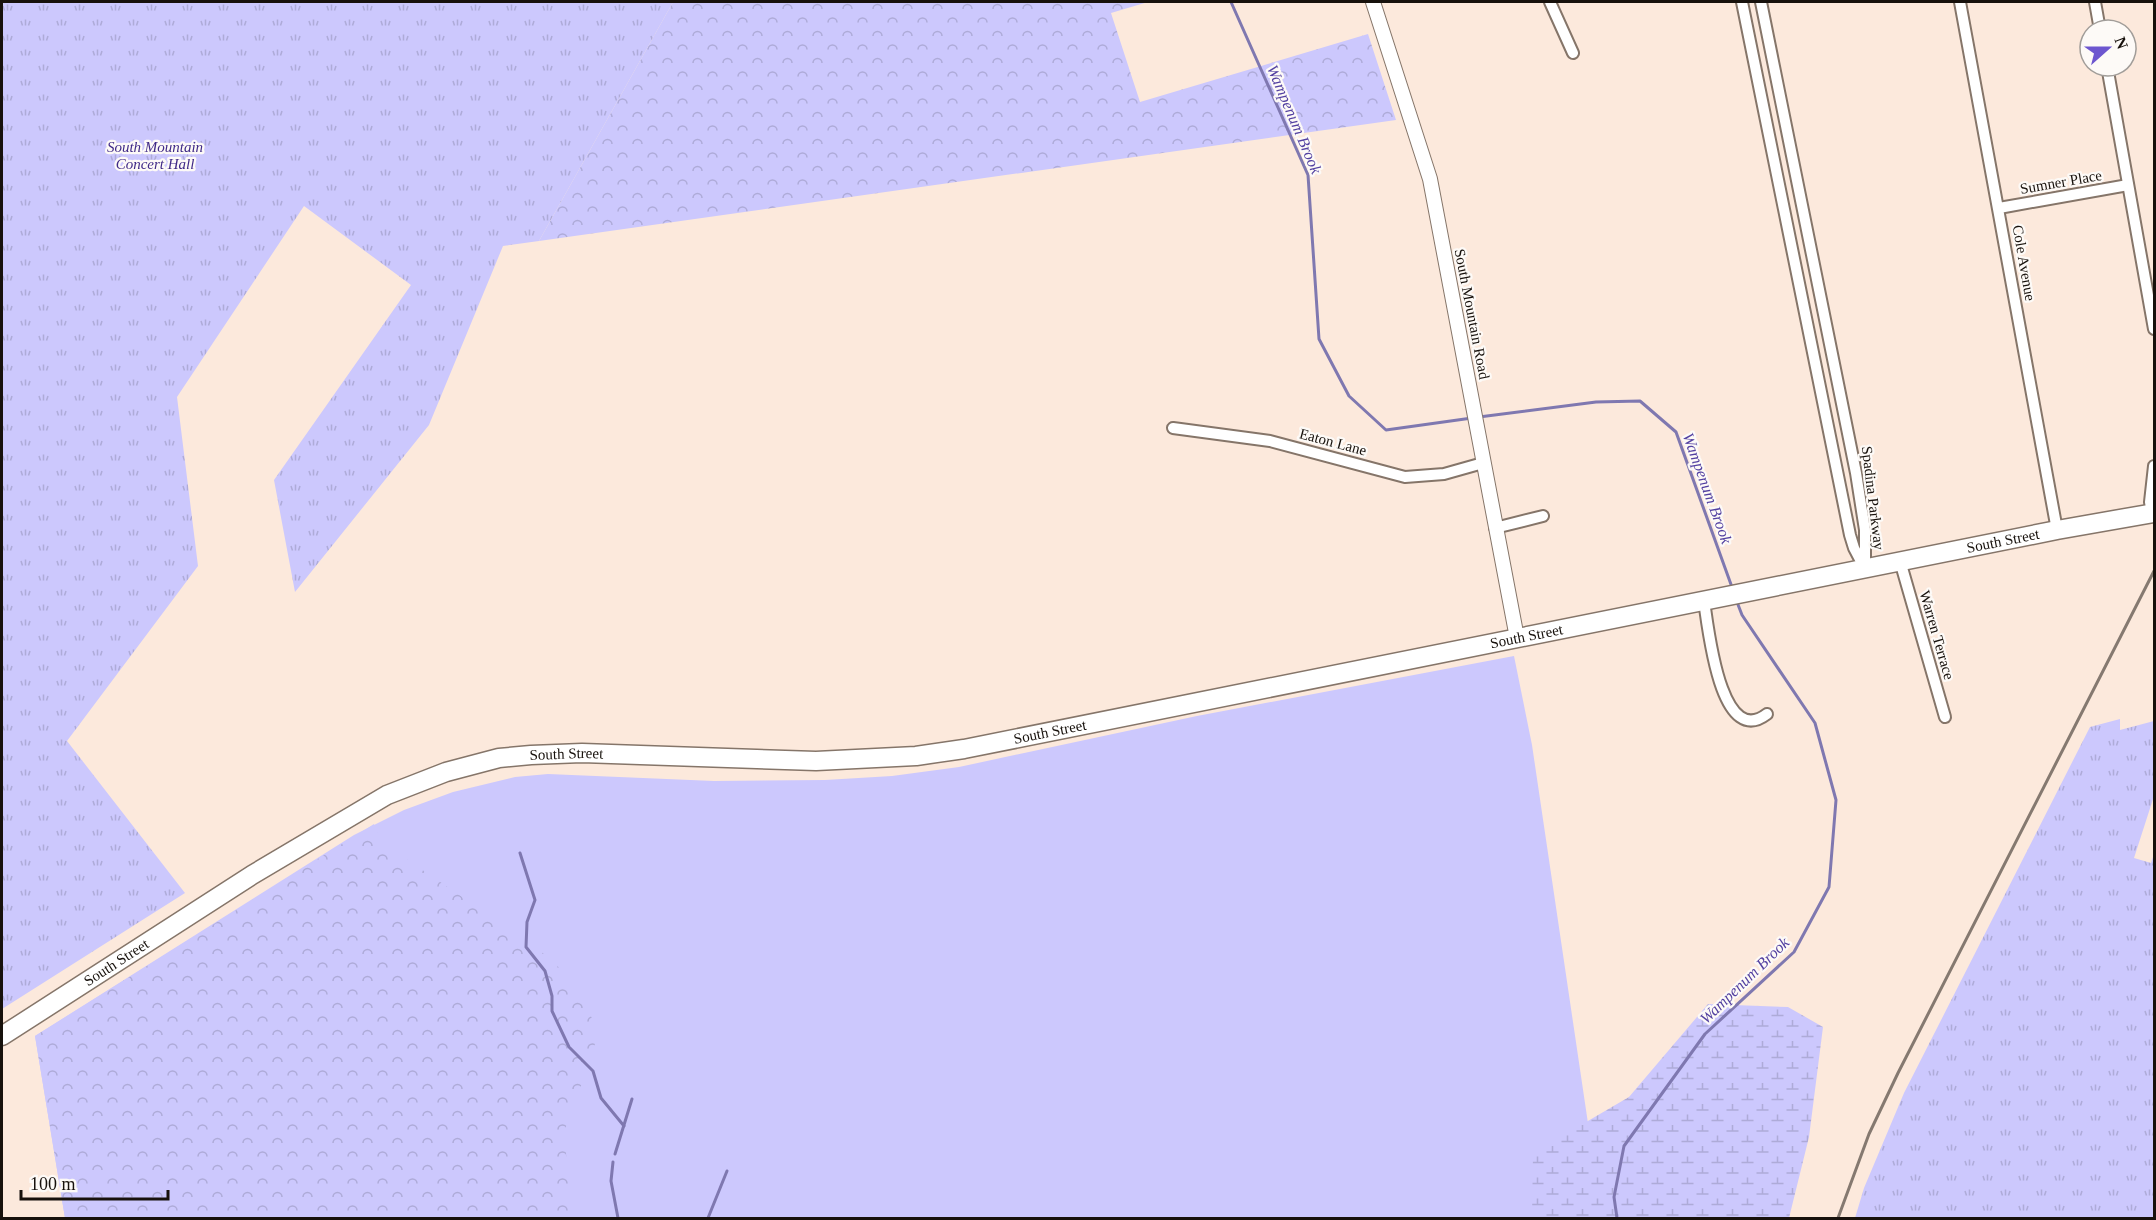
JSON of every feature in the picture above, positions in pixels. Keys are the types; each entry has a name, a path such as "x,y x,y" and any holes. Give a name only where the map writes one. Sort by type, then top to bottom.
{"highway":[{"name":"South Street","path":"2,1036 252,875 387,795 446,772 488,761 531,755 582,753 780,760 916,756 964,749 1900,561 2153,513"}],"street":[{"name":"South Mountain Road","path":"1373,2 1430,179 1517,638"},
{"path":"1550,2 1573,53"},
{"name":"Spadina Parkway","path":"1742,2 1850,535 1856,554 1865,569"},
{"name":"Spadina Parkway","path":"1761,2 1838,376 1865,530 1865,569"},
{"name":"Cole Avenue","path":"1960,2 2057,530"},
{"path":"2095,2 2098,18"},
{"path":"2109,78 2154,329"},
{"name":"Sumner Place","path":"1999,208 2128,185"},
{"path":"1788,223 1807,221"},
{"path":"1820,378 1838,376"},
{"name":"Eaton Lane","path":"1173,428 1270,441 1405,477 1444,474 1483,463"},
{"path":"2153,513 2150,502 2154,466"},
{"path":"1495,528 1544,516"},
{"name":"Warren Terrace","path":"1900,561 1946,717"},
{"path":"1704,601 1718,677 1727,701 1735,714 1744,720 1753,721 1767,714"}],"green space":[{"name":"South Mountain Concert Hall","path":"2,2 673,2 539,241 503,246 429,425 295,592 274,480 411,285 304,206 177,397 198,566 67,741 185,893 2,1009"},
{"path":"673,2 1148,2 1111,13 1140,102 1368,34 1396,120 539,241"},
{"path":"1514,656 1532,745 1602,1218 65,1218 35,1036 354,835 404,810 453,792 515,777 548,774 714,781 825,780 892,776 959,767 1197,716"},
{"path":"2120,719 2120,730 2154,721 2154,796 2134,858 2151,863 2154,854 2154,1218 1855,1218 1864,1188 1904,1093 2090,727"},
{"path":"374,824 378,835 390,848 515,932 554,962 583,999 592,1019 595,1042 591,1064 572,1105 566,1127 569,1218 65,1218 35,1036"},
{"path":"1708,1004 1788,1007 1823,1027 1809,1137 1789,1218 1532,1218 1533,1153 1629,1097"}],"waterway":[{"name":"Wampenum Brook","path":"1231,2 1308,175 1319,339 1349,396 1386,430 1472,418"},
{"name":"Wampenum Brook","path":"1479,417 1596,402 1640,401 1676,432 1733,590"},
{"name":"Wampenum Brook","path":"1617,1218 1614,1197 1624,1146 1705,1034 1794,952 1829,887 1836,800 1815,723 1742,615 1737,602"},
{"path":"520,853 535,900 527,922 526,947 545,971 552,996 552,1011 569,1047 593,1071 601,1098 624,1126"},
{"path":"615,1154 632,1099"},
{"path":"613,1162 611,1181 618,1218"},
{"path":"708,1218 727,1171"}],"railway":[{"path":"1838,1218 1869,1134 1898,1073 2154,571"}]}
